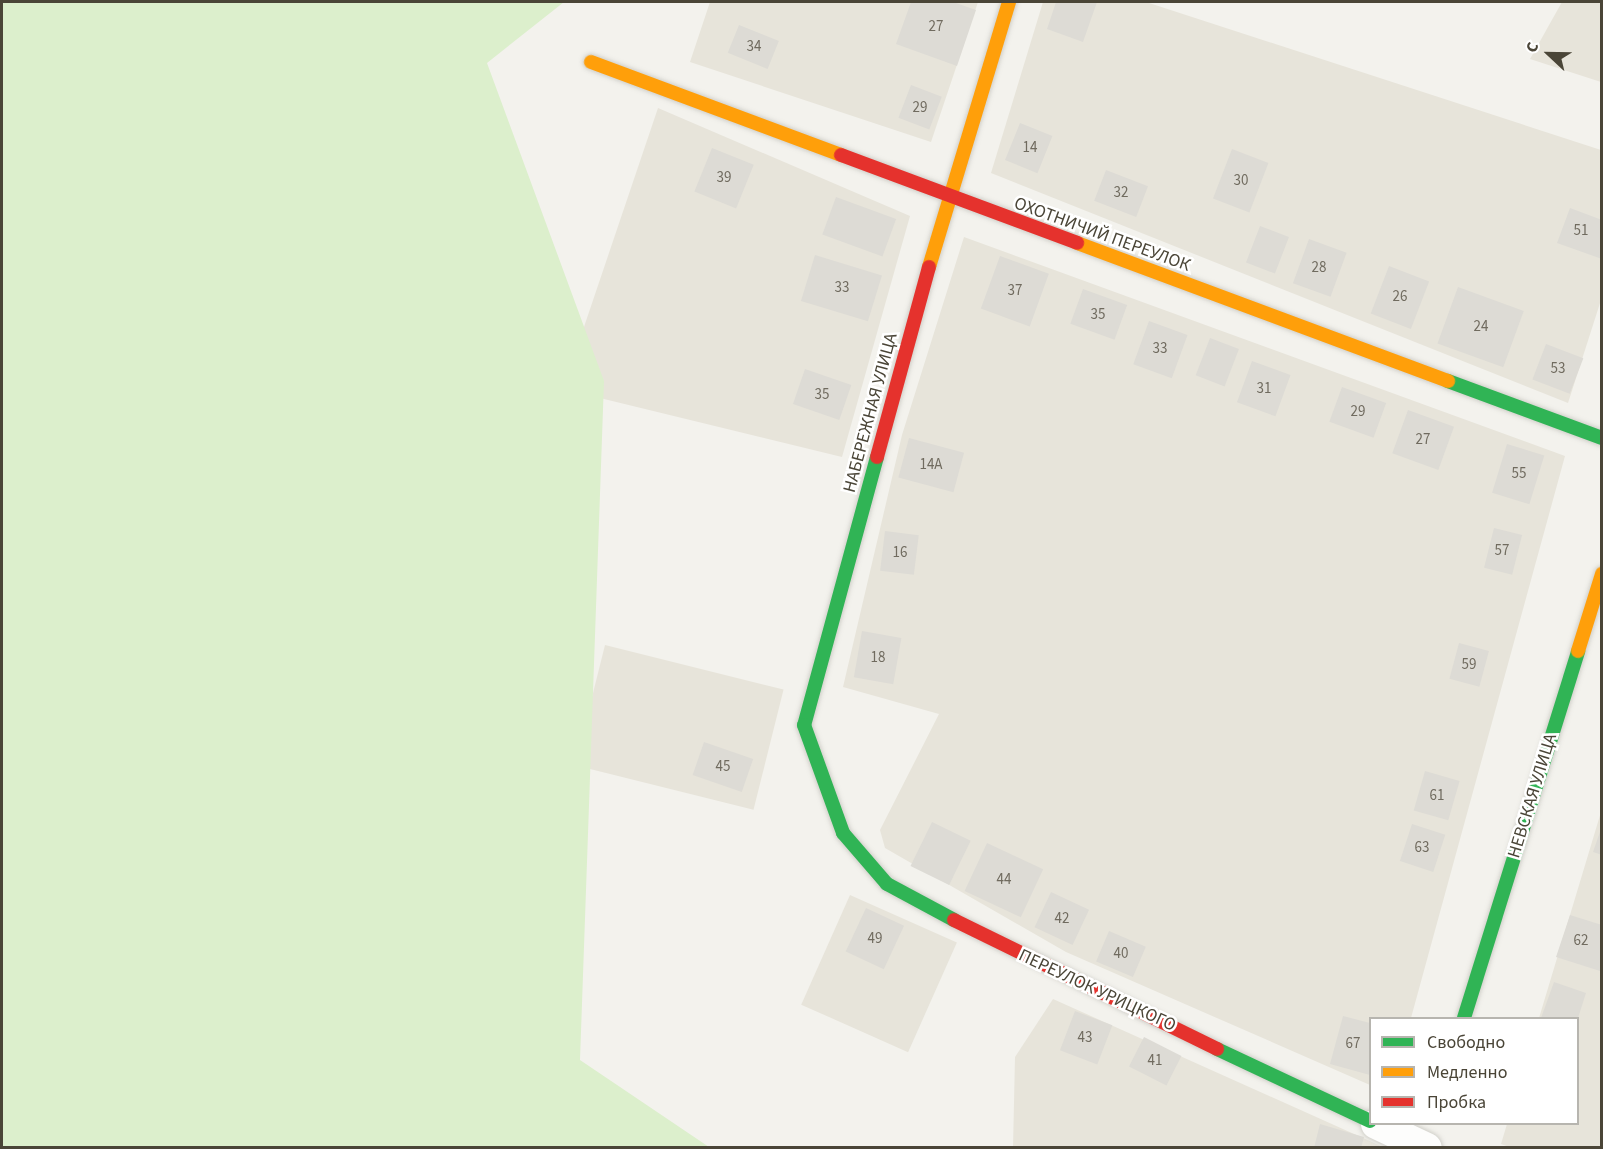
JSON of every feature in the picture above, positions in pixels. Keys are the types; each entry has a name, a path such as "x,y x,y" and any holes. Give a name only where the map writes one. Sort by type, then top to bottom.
{"street":[{"name":"НАБЕРЕЖНАЯ УЛИЦА","path":"843,833 804,725 948,198 1009,2"},
{"name":"ОХОТНИЧИЙ ПЕРЕУЛОК","path":"591,62 948,198 1602,438"},
{"name":"НЕВСКАЯ УЛИЦА","path":"1464,1017 1602,574"},
{"name":"ПЕРЕУЛОК УРИЦКОГО","path":"843,833 887,884 1036,963 1369,1120"},
{"path":"1378,1125 1426,1147 1432,1125"}],"shaded area":[{"path":"710,2 978,2 931,142 690,62"},
{"path":"1043,2 1146,2 1601,150 1601,300 1568,403 991,173"},
{"path":"1562,2 1601,2 1601,82 1530,59"},
{"path":"658,108 910,216 842,457 563,389"},
{"path":"964,237 1565,456 1411,1017 1369,1017 1369,1085 1066,952 885,848 880,830 939,714 843,687 902,435"},
{"path":"605,645 784,690 754,810 575,765"},
{"path":"1601,812 1601,1147 1512,1148 1501,1144 1507,1125 1579,1125 1579,1017 1539,1017"},
{"path":"850,895 957,943 908,1052 801,1005"},
{"path":"1053,999 1383,1147 1013,1148 1015,1057"}],"green space":[{"path":"2,2 564,2 487,63 604,381 580,1060 709,1147 2,1147"}],"building":[{"path":"911,2 953,2 976,10 957,66 896,44"},
{"path":"1056,2 1097,2 1083,42 1047,29"},
{"path":"739,25 779,41 768,69 728,53"},
{"path":"911,85 942,97 929,130 898,118"},
{"path":"1020,123 1052,136 1037,173 1005,160"},
{"path":"712,148 754,165 736,208 694,192"},
{"path":"1232,149 1268,163 1249,212 1213,198"},
{"path":"1106,170 1148,186 1136,217 1094,201"},
{"path":"836,197 896,219 882,256 822,235"},
{"path":"1570,208 1602,220 1602,259 1557,243"},
{"path":"1260,226 1289,237 1275,274 1246,262"},
{"path":"1309,239 1347,253 1331,297 1293,283"},
{"path":"815,255 882,275 868,321 801,301"},
{"path":"1000,256 1049,274 1030,326 981,309"},
{"path":"1389,266 1429,281 1411,329 1371,314"},
{"path":"1458,287 1524,311 1503,367 1437,343"},
{"path":"1083,289 1127,305 1115,340 1070,324"},
{"path":"1149,321 1188,335 1172,378 1133,364"},
{"path":"1210,338 1239,349 1225,386 1196,375"},
{"path":"1546,344 1583,358 1570,394 1532,379"},
{"path":"1252,361 1291,375 1275,416 1237,402"},
{"path":"805,369 851,385 839,420 793,404"},
{"path":"1342,387 1386,403 1374,438 1329,422"},
{"path":"1408,410 1454,427 1438,470 1392,453"},
{"path":"909,438 964,453 953,492 898,478"},
{"path":"1507,444 1544,455 1529,504 1492,493"},
{"path":"1494,528 1522,535 1512,575 1484,568"},
{"path":"885,531 919,535 914,575 880,571"},
{"path":"862,631 901,638 893,684 854,677"},
{"path":"1459,643 1489,651 1479,687 1449,679"},
{"path":"704,742 753,759 742,792 693,775"},
{"path":"1425,771 1460,781 1448,820 1414,810"},
{"path":"932,822 971,841 949,885 911,866"},
{"path":"1412,824 1445,835 1433,872 1400,861"},
{"path":"1602,829 1602,855 1593,852"},
{"path":"987,843 1043,869 1021,917 965,891"},
{"path":"1051,892 1089,910 1073,945 1035,927"},
{"path":"866,908 904,926 884,969 846,952"},
{"path":"1570,915 1602,925 1600,971 1556,957"},
{"path":"1109,931 1146,947 1133,977 1096,961"},
{"path":"1554,982 1586,993 1578,1017 1541,1017"},
{"path":"1075,1011 1112,1025 1097,1065 1060,1050"},
{"path":"1343,1016 1369,1023 1369,1075 1330,1064"},
{"path":"1144,1037 1181,1056 1166,1085 1129,1066"},
{"path":"1320,1124 1364,1137 1361,1148 1314,1148"}],"traffic: fast":[{"path":"1448,381 1602,438"},
{"path":"877,457 804,725 843,833 887,884 954,920"},
{"path":"1464,1017 1578,651"},
{"path":"1217,1049 1369,1121"}],"traffic: slow":[{"path":"929,267 1009,2"},
{"path":"591,62 841,155"},
{"path":"1077,243 1448,381"},
{"path":"1578,651 1602,574"}],"traffic: jam":[{"path":"841,155 1077,243"},
{"path":"877,457 929,267"},
{"path":"954,920 1217,1049"}]}
